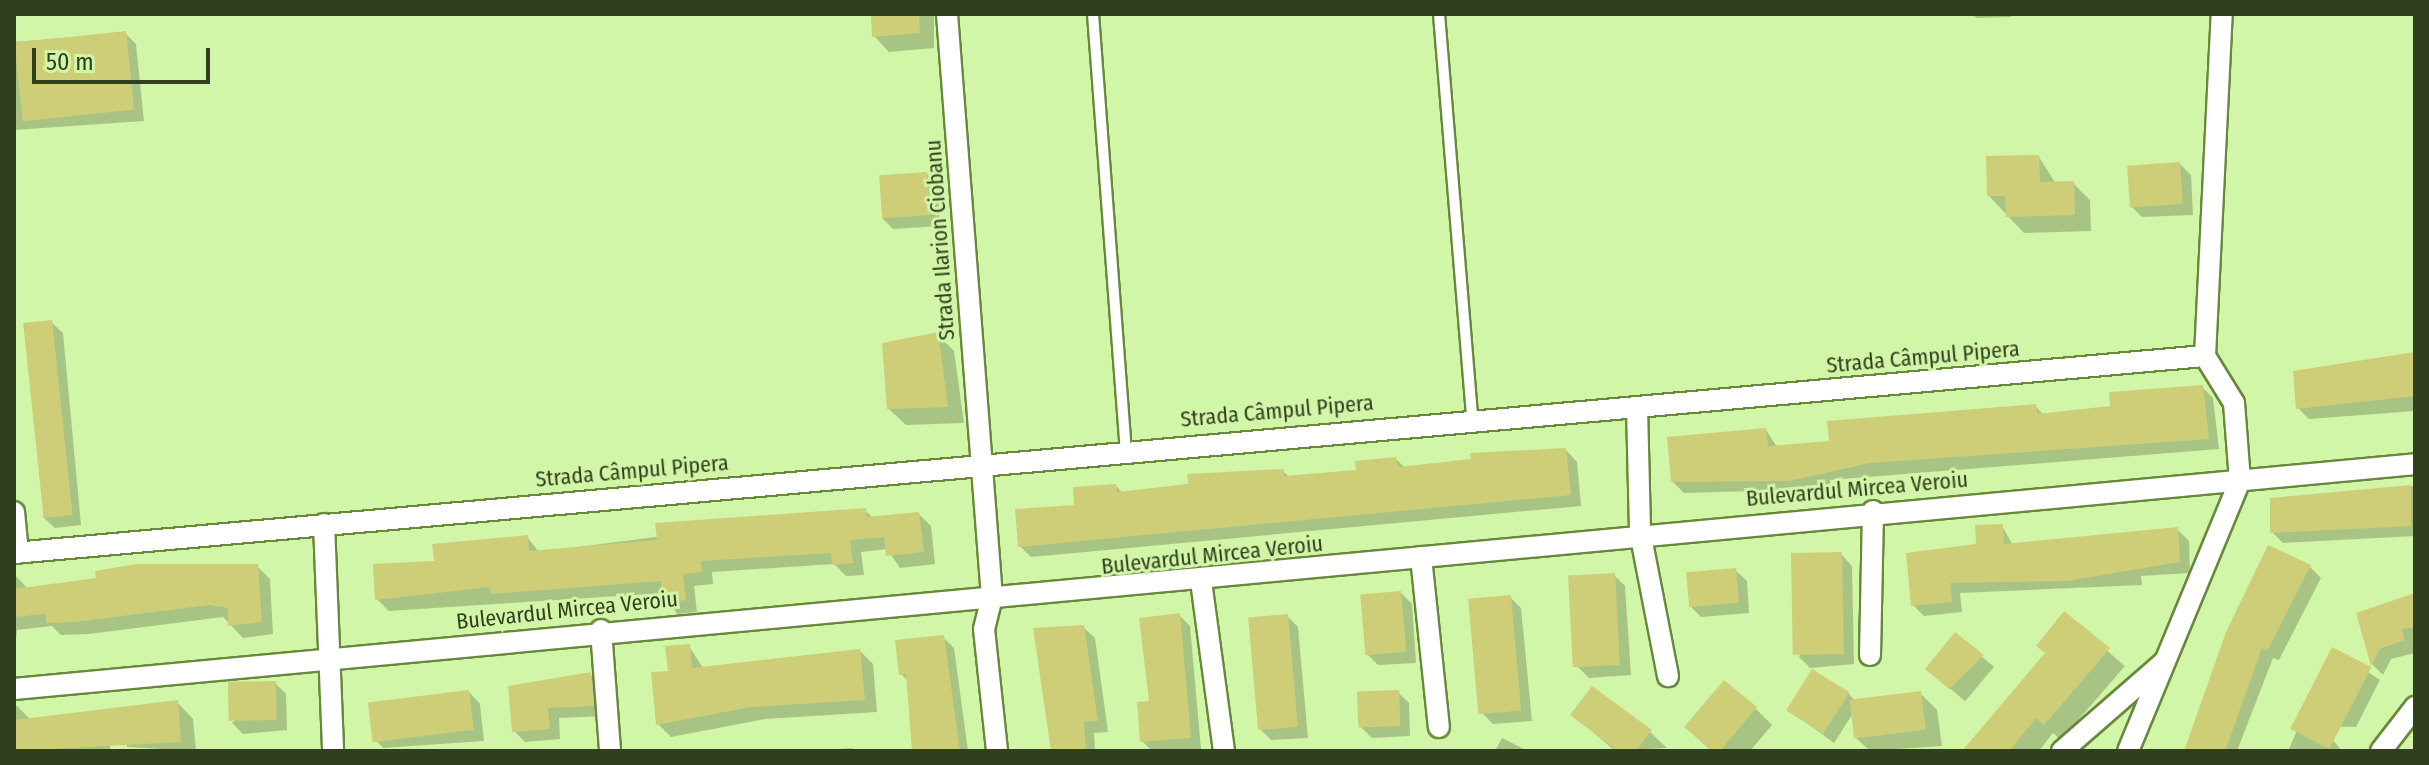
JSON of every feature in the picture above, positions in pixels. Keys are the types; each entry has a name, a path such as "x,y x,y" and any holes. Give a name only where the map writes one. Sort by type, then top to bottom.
{"street":[{"name":"Strada Ilarion Ciobanu","path":"947,14 978,462 992,597 984,629 997,751"},
{"path":"2128,751 2240,481 2234,403 2205,356 2222,14"},
{"name":"Strada Câmpul Pipera","path":"16,553 1472,417 1637,407 2205,356"},
{"path":"1637,407 1640,532 1668,676"},
{"name":"Bulevardul Mircea Veroiu","path":"14,689 601,630 1201,581 1640,532 2415,464"},
{"path":"1870,655 1873,511"},
{"path":"14,512 16,553"},
{"path":"324,524 325,659 333,751"},
{"path":"1421,557 1439,727"},
{"path":"1201,581 1224,751"},
{"path":"601,630 610,751"},
{"path":"2062,751 2169,658"},
{"path":"2381,751 2415,707"}],"lane":[{"path":"1093,14 1126,449"},
{"path":"1439,14 1472,417"}],"building":[{"path":"871,14 919,14 920,33 872,37"},
{"path":"126,31 134,110 23,121 15,43"},
{"path":"2039,155 2040,182 2074,181 2075,215 2006,217 2005,196 1987,196 1986,156"},
{"path":"2180,162 2183,204 2130,208 2127,166"},
{"path":"927,172 930,215 882,218 879,175"},
{"path":"52,320 72,515 44,518 23,323"},
{"path":"938,332 948,407 887,409 882,343"},
{"path":"2415,352 2415,396 2296,409 2293,371"},
{"path":"2203,385 2209,439 1870,463 1789,481 1671,482 1667,437 1766,428 1768,446 1829,441 1827,421 2036,404 2037,414 2110,406 2109,392"},
{"path":"1566,448 1571,495 1018,547 1015,509 1074,505 1073,487 1116,484 1117,492 1188,484 1187,474 1284,469 1284,476 1356,470 1355,461 1396,457 1398,467 1471,459 1470,453"},
{"path":"2411,485 2411,526 2270,533 2270,498"},
{"path":"866,508 867,517 919,512 924,552 886,556 884,537 850,540 853,563 832,565 831,553 701,561 702,572 683,574 686,600 663,603 661,581 491,594 490,587 375,600 373,564 434,561 432,544 528,535 529,551 657,540 655,523"},
{"path":"2003,524 2004,544 2178,527 2180,562 2068,581 1950,583 1952,602 1911,606 1906,553 1976,544 1975,525"},
{"path":"2268,545 2311,565 2267,651 2262,648 2225,751 2184,751 2226,632"},
{"path":"1842,552 1844,654 1793,655 1791,553"},
{"path":"136,564 258,564 262,622 228,626 228,608 209,605 75,622 46,623 46,614 14,617 14,589 96,578 95,571"},
{"path":"1736,568 1739,603 1689,607 1686,572"},
{"path":"1615,573 1620,665 1573,667 1568,575"},
{"path":"1401,591 1406,652 1365,655 1360,595"},
{"path":"2415,593 2415,627 2402,629 2404,640 2380,649 2371,666 2356,613"},
{"path":"1511,595 1521,711 1478,714 1468,599"},
{"path":"2064,611 2110,648 2044,725 2036,718 2009,751 1962,751 2045,653 2036,646"},
{"path":"1180,613 1191,738 1140,742 1137,702 1149,701 1139,618"},
{"path":"1288,614 1298,727 1258,730 1248,617"},
{"path":"1084,625 1098,721 1084,722 1086,751 1051,751 1033,628"},
{"path":"1955,632 1984,655 1949,689 1925,669"},
{"path":"944,635 960,751 912,751 906,674 899,675 895,640"},
{"path":"690,644 692,668 860,649 865,700 751,707 656,725 651,672 668,671 665,646"},
{"path":"2332,647 2371,667 2329,749 2290,729"},
{"path":"1812,669 1849,692 1823,734 1786,711"},
{"path":"591,672 594,706 548,708 550,729 512,732 508,686"},
{"path":"1724,680 1757,707 1720,751 1712,751 1684,727"},
{"path":"276,681 277,720 229,721 228,682"},
{"path":"1592,686 1652,730 1636,751 1618,751 1570,715"},
{"path":"469,690 474,730 373,742 368,702"},
{"path":"1399,690 1400,726 1358,727 1357,691"},
{"path":"1921,691 1926,730 1854,738 1850,700"},
{"path":"178,700 181,742 14,751 14,720"}]}
